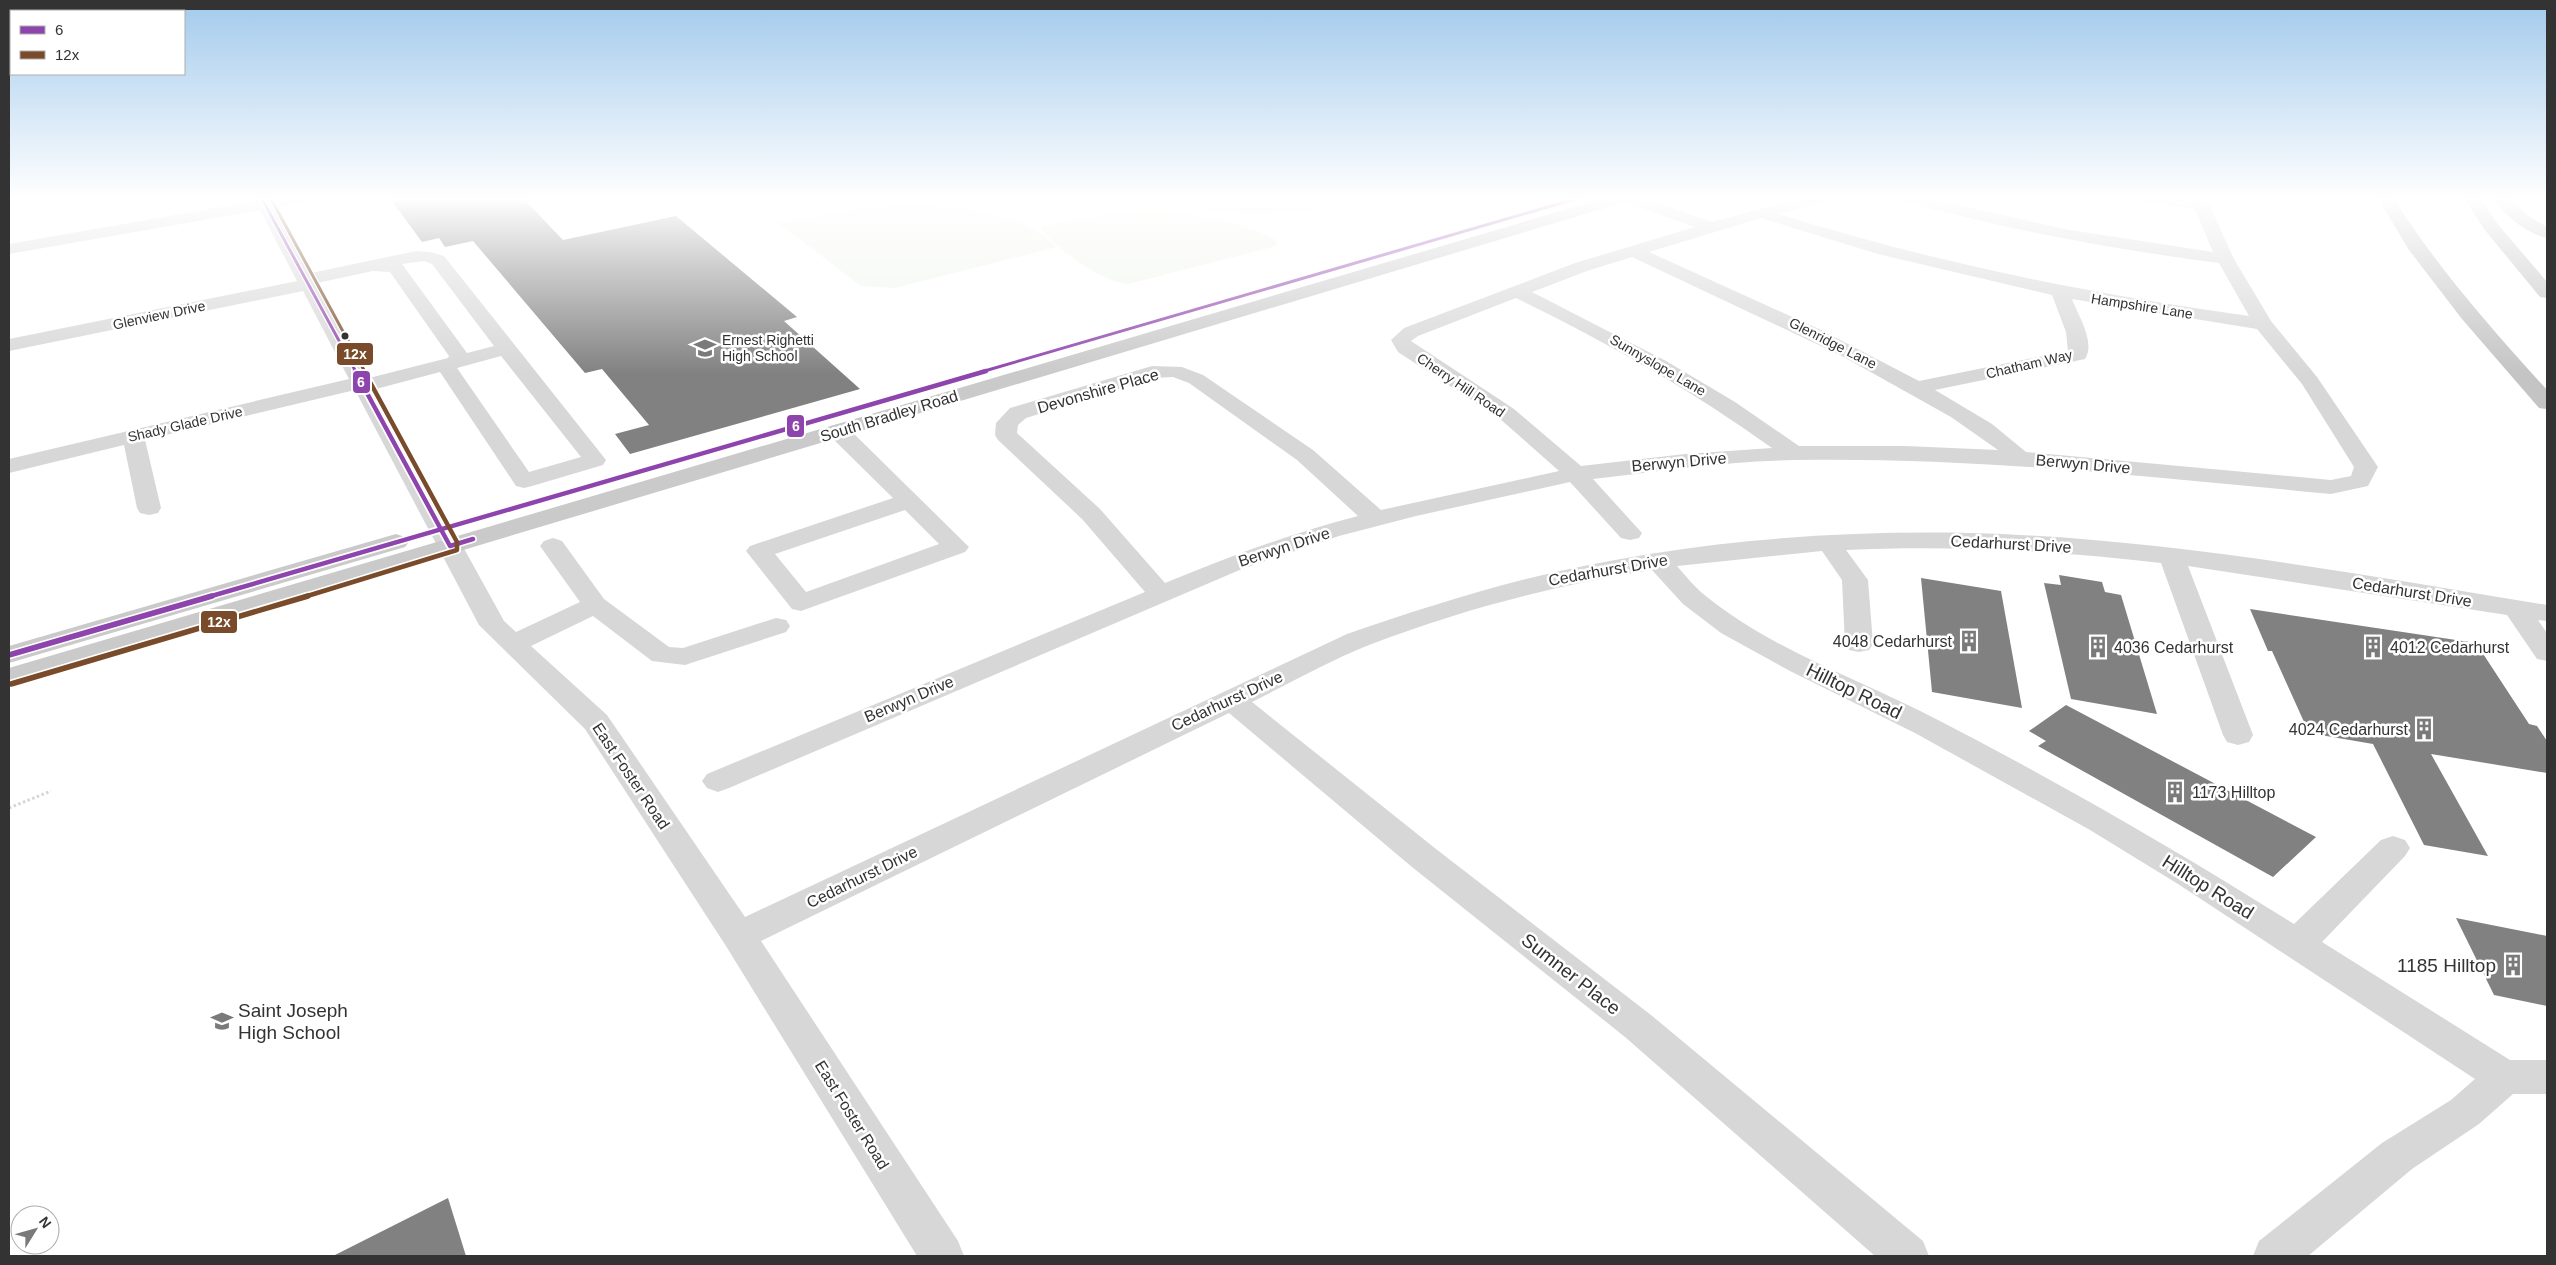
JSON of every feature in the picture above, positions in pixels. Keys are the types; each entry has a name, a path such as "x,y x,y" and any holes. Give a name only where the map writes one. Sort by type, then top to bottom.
{"highway":[{"path":"2424,256 2469,315 2547,403"},
{"path":"2516,256 2547,293"}],"main road":[{"name":"South Bradley Road","path":"9,677 446,538 1386,256"},
{"name":"South Bradley Road","path":"9,655 838,431 1423,256"}],"street":[{"name":"East Foster Road","path":"293,256 493,625 596,722 739,936 942,1256"},
{"name":"Glenview Drive","path":"9,345 422,256"},
{"name":"Glenview Drive","path":"433,256 506,349"},
{"name":"Cherry Hill Road","path":"1618,256 1515,290 1410,332 1401,340 1405,348 1470,388 1515,421 1576,474 1630,533"},
{"name":"Glenridge Lane","path":"1644,256 1798,324 1916,388 1993,433 2019,458"},
{"name":"Hampshire Lane","path":"1903,256 2061,292 2159,310 2263,324"},
{"path":"2206,256 2225,259"},
{"name":"Berwyn Drive","path":"718,781 1160,593 1274,549 1376,518 1576,474 1676,462 1794,453 1905,453 2019,458 2331,487 2360,481 2366,467 2310,381 2263,324 2224,256"},
{"path":"373,266 395,267 459,356 450,363 524,481 595,460 506,349"},
{"name":"Sunnyslope Lane","path":"1515,290 1592,328 1678,376 1750,421 1794,453"},
{"name":"Chatham Way","path":"1916,388 2078,354 2080,345 2064,307 2061,292"},
{"name":"Shady Glade Drive","path":"9,466 506,349"},
{"name":"Devonshire Place","path":"1160,593 1091,514 1006,434 1007,423 1018,413 1152,372 1175,371 1196,379 1269,427 1305,455 1376,518"},
{"path":"838,431 956,547 801,603 759,551 908,501"},
{"path":"133,436 149,508"},
{"name":"Cedarhurst Drive","path":"739,936 1230,699 1357,640 1450,606 1562,577 1658,560 1754,548 1828,542 1988,541 2060,545 2172,557 2547,613"},
{"path":"1828,542 1855,580 1859,644"},
{"path":"554,546 595,605 662,655 685,657 776,626"},
{"path":"2172,557 2238,734"},
{"name":"Hilltop Road","path":"1658,560 1692,598 1731,627 1800,665 1926,726 2017,774 2190,875 2504,1077"},
{"path":"514,644 595,605"},
{"path":"2516,608 2547,653"},
{"name":"Sumner Place","path":"1230,699 1424,858 1638,1026 1907,1256"},
{"path":"2298,944 2393,848"},
{"path":"2275,1256 2397,1156 2465,1112 2504,1077 2547,1077"}],"path":[{"path":"9,808 51,791"}],"shaded area":[{"path":"822,256 1021,256 895,288 861,286"},
{"path":"1069,256 1238,256 1128,284 1107,278"}],"building":[{"path":"486,256 724,256 797,317 784,321 860,389 630,454 615,434 649,425 602,369 585,373"},
{"name":"4036 Cedarhurst","path":"2059,575 2102,582 2105,592 2121,595 2157,714 2071,699 2044,583 2061,585"},
{"name":"4048 Cedarhurst","path":"1921,578 2001,591 2022,708 1932,692"},
{"path":"2250,609 2476,643 2529,724 2537,726 2547,741 2547,773 2431,754 2488,856 2424,845 2373,744 2309,733 2272,651 2268,651"},
{"name":"1173 Hilltop","path":"2066,705 2316,837 2273,877 2038,746 2046,741 2029,731"},
{"name":"1185 Hilltop","path":"2456,918 2547,936 2547,1006 2494,995"},
{"path":"448,1198 466,1256 333,1256"}],"transit line":[{"name":"6","path":"293,256 450,546 473,539"},
{"name":"12x","path":"11,684 457,550 457,542 302,256"},
{"name":"6","path":"9,655 1379,256"}],"place":[{"name":"Ernest Righetti High School","path":"705,348"},
{"name":"4048 Cedarhurst","path":"1969,641"},
{"name":"4036 Cedarhurst","path":"2098,647"},
{"name":"4012 Cedarhurst","path":"2373,647"},
{"name":"4024 Cedarhurst","path":"2424,729"},
{"name":"1173 Hilltop","path":"2175,792"},
{"name":"1185 Hilltop","path":"2513,965"},
{"name":"Saint Joseph High School","path":"222,1021"}]}
